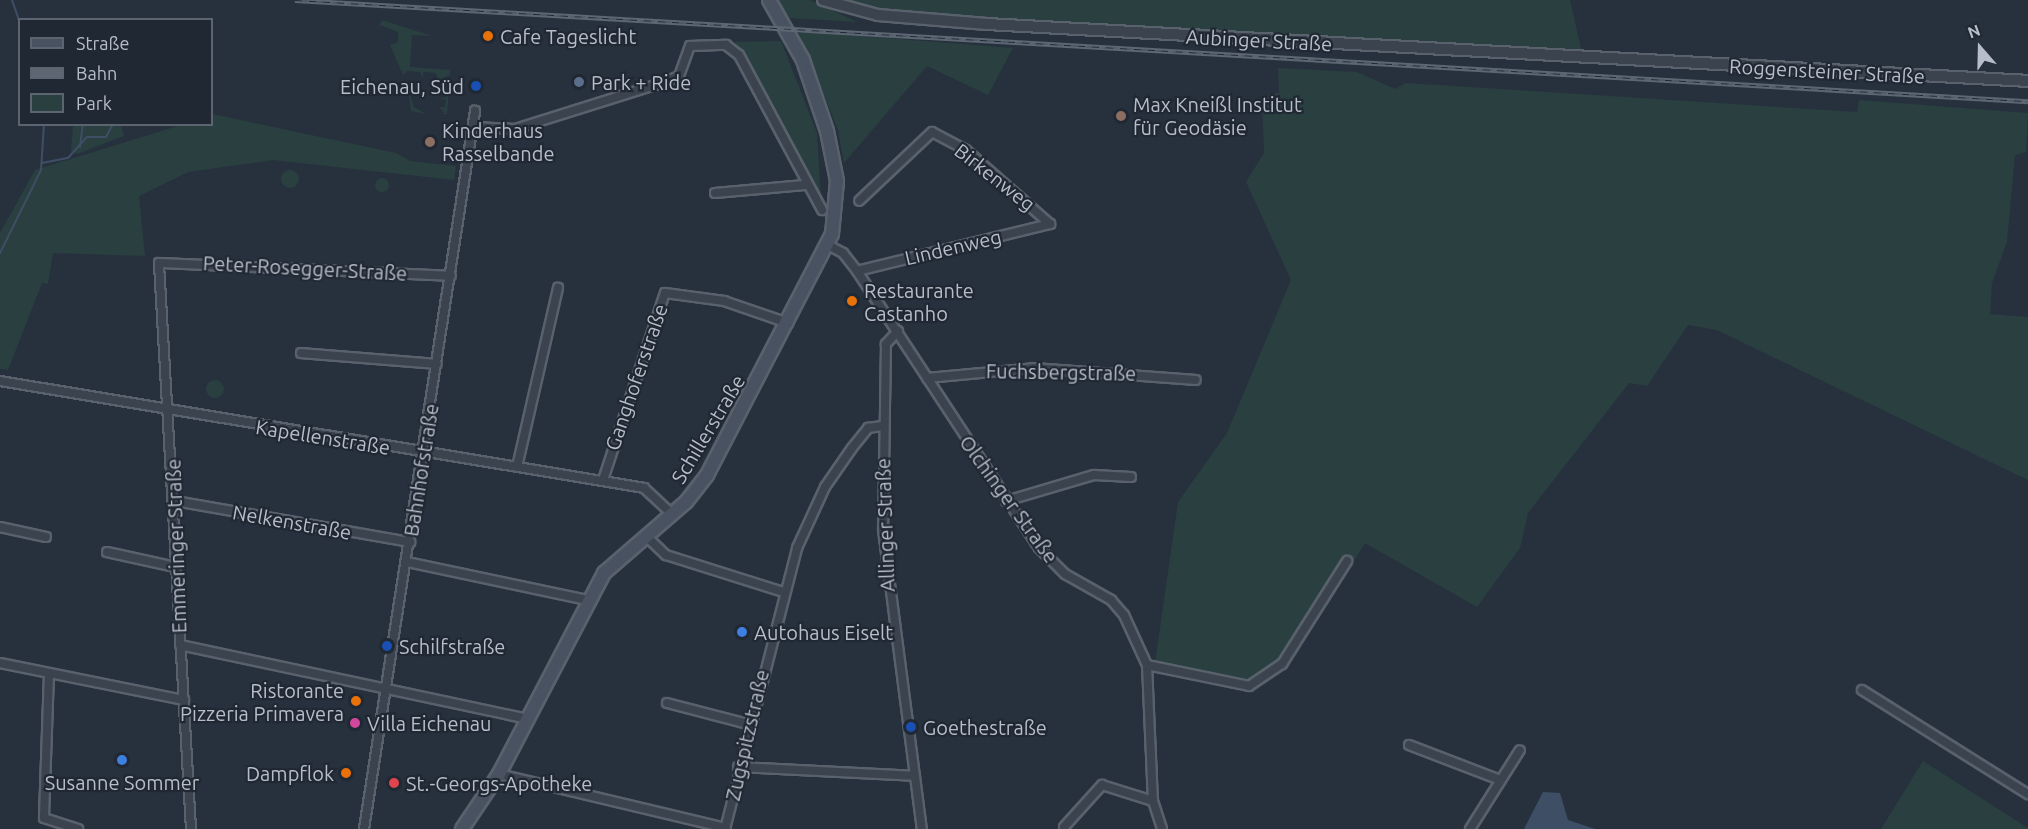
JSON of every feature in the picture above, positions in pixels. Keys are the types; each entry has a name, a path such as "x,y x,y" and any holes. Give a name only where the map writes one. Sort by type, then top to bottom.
{"main road":[{"name":"Schillerstraße","path":"462,829 499,774 588,600 613,562 672,514 708,475 828,245 837,181 818,100 769,0"}],"street":[{"name":"Aubinger Straße","path":"823,0 878,15 987,24 1698,65"},
{"path":"474,127 515,129 665,82 679,76 686,53 698,43 734,49 805,185 822,210"},
{"name":"Roggensteiner Straße","path":"1698,65 2028,81"},
{"name":"Bahnhofstraße","path":"364,829 438,364 475,111"},
{"name":"Birkenweg","path":"859,201 932,132 966,150 1050,224"},
{"path":"715,193 805,185"},
{"name":"Lindenweg","path":"857,271 1050,224"},
{"name":"Olchinger Straße","path":"828,245 843,253 857,271 1006,501 1054,565 1118,607 1147,665 1153,801 1161,829"},
{"name":"Peter-Rosegger-Straße","path":"159,263 451,276"},
{"name":"Emmeringer Straße","path":"159,263 171,413 175,567 191,829"},
{"path":"517,467 558,288"},
{"name":"Ganghoferstraße","path":"603,480 666,293 724,301 788,323"},
{"name":"Allinger Straße","path":"898,331 886,344 882,426 886,581 922,829"},
{"path":"301,353 438,364"},
{"name":"Fuchsbergstraße","path":"927,378 1034,368 1196,380"},
{"name":"Kapellenstraße","path":"0,381 171,413 644,488 672,514"},
{"name":"Zugspitzstraße","path":"725,829 748,724 783,592 825,487 864,432 882,426"},
{"path":"1006,501 1094,475 1131,477"},
{"name":"Nelkenstraße","path":"175,501 410,542"},
{"path":"0,527 46,537"},
{"path":"645,535 666,555 783,592"},
{"path":"107,552 175,567"},
{"path":"407,561 588,600"},
{"path":"1147,665 1249,686 1282,664 1347,561"},
{"path":"180,645 529,719"},
{"path":"0,663 184,700"},
{"path":"49,673 44,818 78,829"},
{"path":"1862,690 2028,794"},
{"path":"667,703 748,724"},
{"path":"1409,745 1500,780"},
{"path":"1470,829 1521,750"},
{"path":"738,766 914,776"},
{"path":"499,774 725,829"},
{"path":"1064,827 1102,785 1153,801"}],"green space":[{"path":"777,0 810,0 857,22 790,18"},
{"path":"837,0 1570,0 1582,53 890,13"},
{"path":"382,20 432,36 412,35 410,67 450,70 450,75 438,80 436,73 423,72 423,78 420,72 407,71 403,75 390,45 398,42 398,32 380,25 376,31"},
{"path":"798,31 1013,48 988,95 927,66 844,163 838,130"},
{"path":"781,41 817,133 821,201 735,42"},
{"path":"1278,68 1357,72 1395,89 1406,83 1857,112 1859,100 2028,113 2026,152 2015,155 2007,242 1992,283 1990,314 2028,317 2028,480 1717,330 1688,325 1647,386 1629,383 1528,513 1520,548 1477,607 1365,543 1288,668 1252,693 1154,670 1178,502 1227,433 1291,280 1246,182 1264,153 1262,96 1279,93"},
{"path":"450,78 447,114 439,114 445,113 439,107 445,107 446,100 439,98 446,98 440,88 446,89 447,82 440,81"},
{"path":"408,89 414,107 426,114 411,111"},
{"path":"213,114 396,153 410,161 456,166 454,180 273,160 188,172 139,196 145,256 53,253 48,284 42,283 8,370 0,369 0,233 35,170 178,126 213,126"},
{"path":"73,126 121,126 124,136 77,154 71,151"},
{"path":"286,170 294,170 299,175 297,186 286,188 281,183 281,175"},
{"path":"382,178 387,180 389,185 387,190 382,192 377,190 375,185 377,180"},
{"path":"211,380 219,380 224,385 222,396 211,398 206,393 206,385"},
{"path":"1923,761 2028,828 2028,829 1881,829"}],"water":[{"path":"1543,792 1560,793 1568,820 1595,829 1524,829"}],"waterway":[{"path":"12,0 18,18"},
{"path":"0,253 41,170 44,126"},
{"path":"80,147 83,126"},
{"path":"42,163 68,158 87,137 106,137 112,126"}],"railway":[{"path":"295,0 2028,101"}],"place":[{"name":"Cafe Tageslicht","path":"488,36"},
{"name":"Park + Ride","path":"579,82"},
{"name":"Eichenau, Süd","path":"476,86"},
{"name":"Max Kneißl Institut für Geodäsie","path":"1121,116"},
{"name":"Kinderhaus Rasselbande","path":"430,142"},
{"name":"Restaurante Castanho","path":"852,301"},
{"name":"Autohaus Eiselt","path":"742,632"},
{"name":"Schilfstraße","path":"387,646"},
{"name":"Ristorante Pizzeria Primavera","path":"356,701"},
{"name":"Villa Eichenau","path":"355,723"},
{"name":"Goethestraße","path":"911,727"},
{"name":"Susanne Sommer","path":"122,760"},
{"name":"Dampflok","path":"346,773"},
{"name":"St.-Georgs-Apotheke","path":"394,783"}]}
